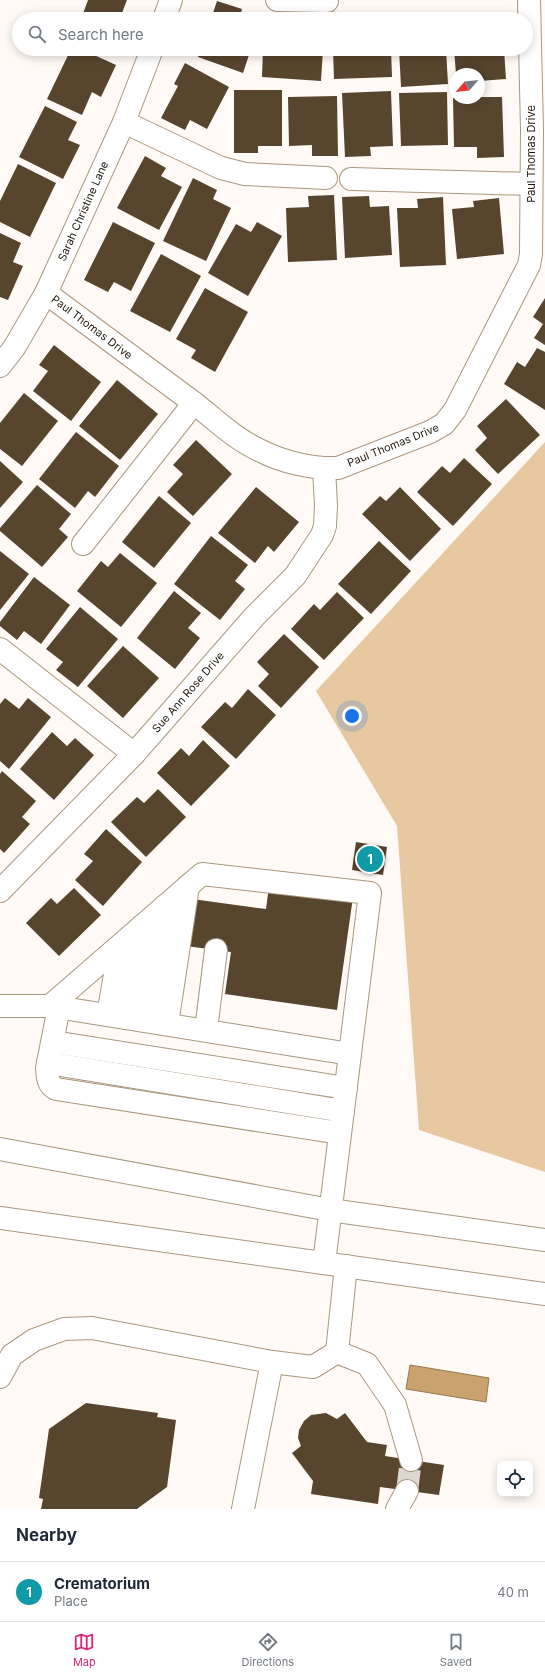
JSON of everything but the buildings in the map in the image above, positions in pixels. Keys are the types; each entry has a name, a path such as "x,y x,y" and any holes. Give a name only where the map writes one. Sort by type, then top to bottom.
{"street":[{"path":"167,12 171,0"},
{"path":"277,0 327,0"},
{"name":"Paul Thomas Drive","path":"529,0 529,12"},
{"name":"Sarah Christine Lane","path":"0,366 14,348 46,293 124,122 149,56"},
{"name":"Paul Thomas Drive","path":"46,293 194,403 235,436 258,450 282,460 324,469 338,468 430,432 444,424 455,410 529,265 531,254 538,236 531,184 532,130 530,56"},
{"path":"124,122 221,168 245,174 326,178"},
{"path":"351,179 531,184"},
{"path":"82,544 194,403"},
{"name":"Sue Ann Rose Drive","path":"0,891 134,754 254,617 295,576 322,535 325,526 326,505 324,469"},
{"path":"0,649 134,754"},
{"path":"324,1263 330,1210 343,1111 370,893 202,874 55,1007 47,1079 56,1089 343,1111"},
{"path":"154,916 154,1022"},
{"path":"154,916 154,1022"},
{"path":"154,916 154,1022"},
{"path":"154,916 154,1022"},
{"path":"154,1022 205,948"},
{"path":"0,1006 55,1007 350,1054"},
{"path":"50,1058 343,1111"},
{"path":"0,1149 330,1210 545,1240"},
{"path":"0,1218 545,1294"},
{"path":"337,1352 346,1266"},
{"path":"0,1377 12,1355 34,1340 64,1329 92,1328 272,1362 313,1367 337,1352"},
{"path":"337,1352 367,1364 395,1405 411,1460"},
{"path":"243,1509 272,1362"}],"shaded area":[{"path":"545,442 545,1172 419,1130 397,826 316,691"},
{"path":"410,1365 489,1378 486,1402 406,1389"}],"tunnel":[{"path":"407,1491 411,1460"}],"place":[{"name":"Crematorium","path":"370,859"}]}
